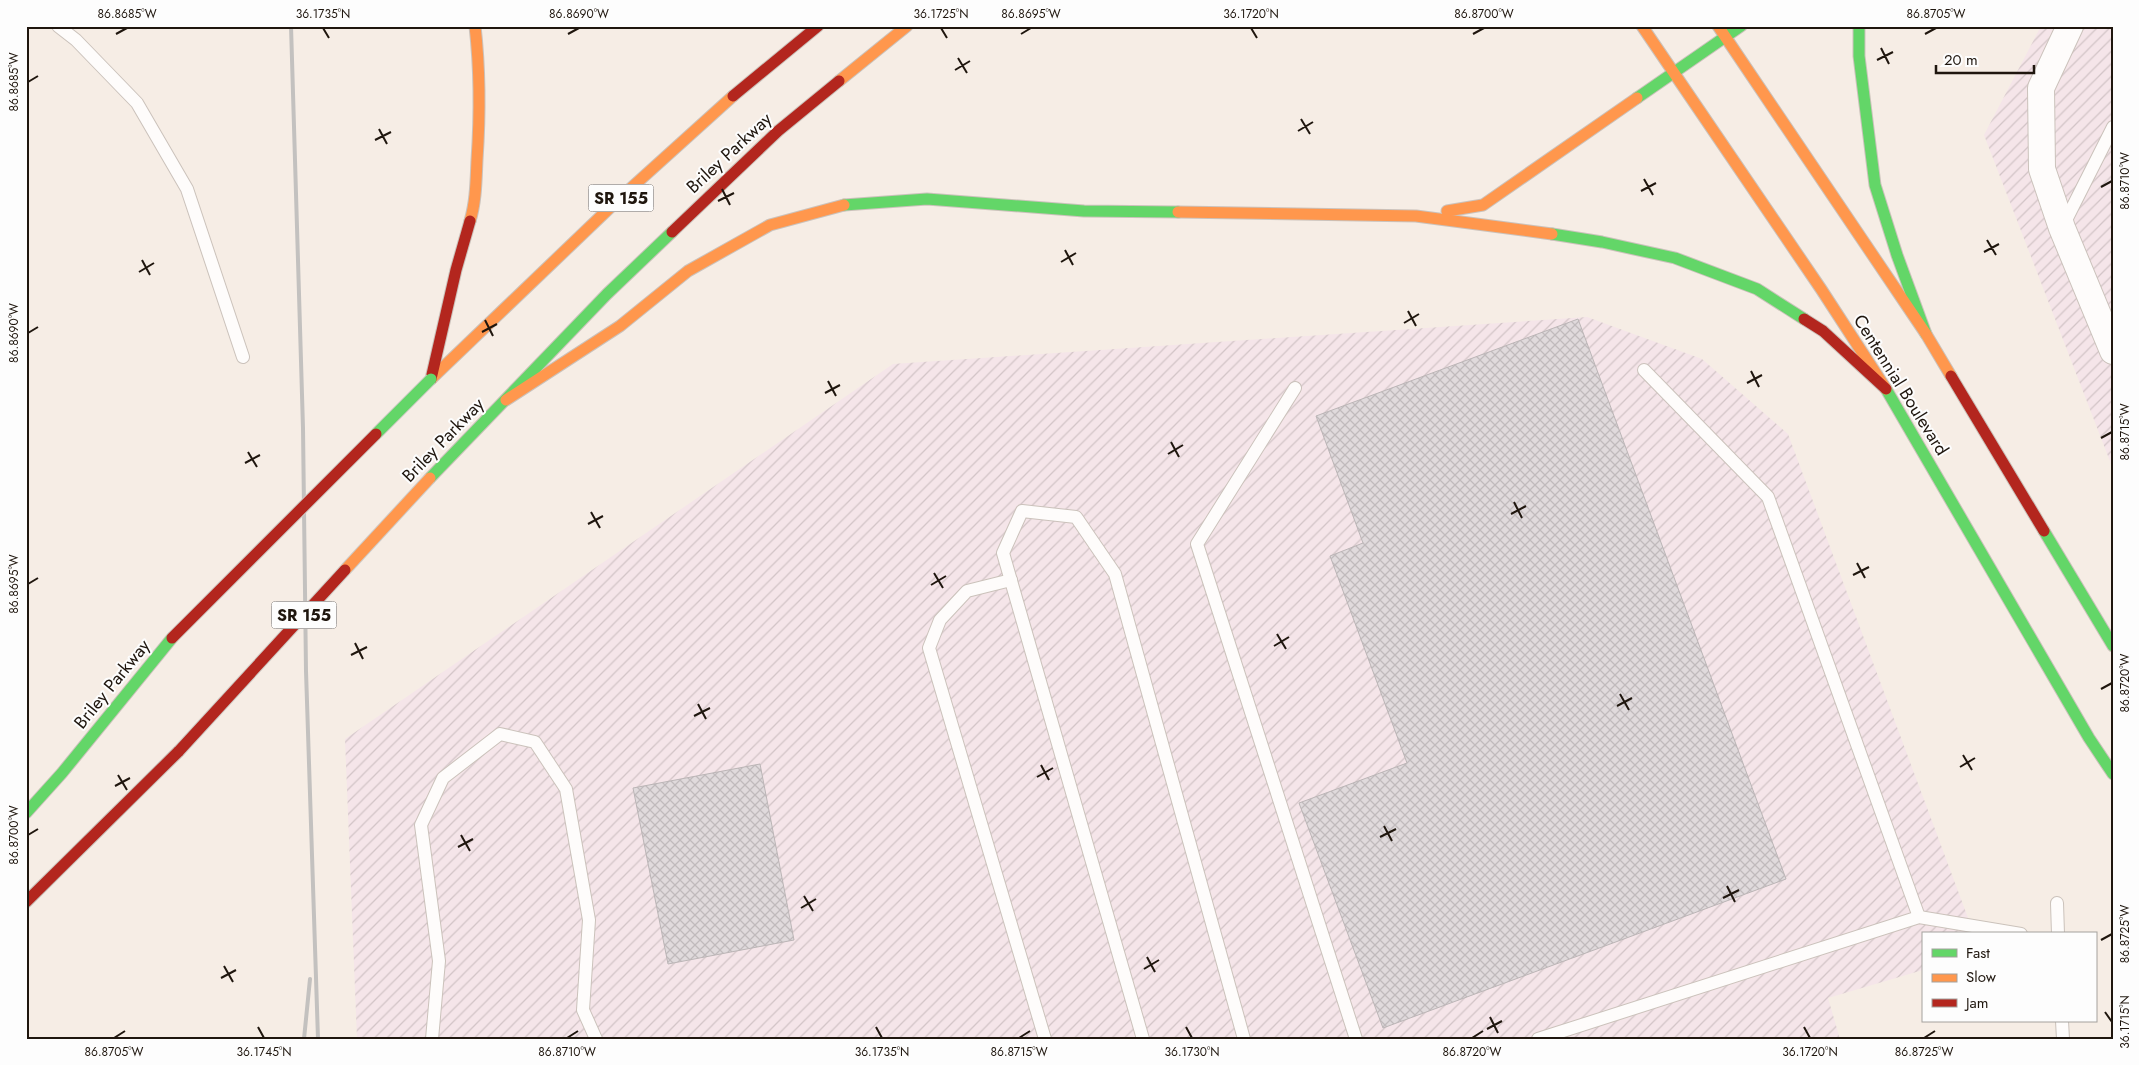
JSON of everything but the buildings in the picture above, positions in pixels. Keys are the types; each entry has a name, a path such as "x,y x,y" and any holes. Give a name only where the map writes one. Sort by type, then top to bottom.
{"main road":[{"path":"431,379 456,270 475,204 479,133 478,55 474,26"},
{"name":"Briley Parkway","path":"26,813 62,773 172,638 431,379 598,219 761,71 818,26"},
{"name":"Briley Parkway","path":"26,902 179,751 430,478 606,294 778,131 907,26"},
{"name":"Centennial Boulevard","path":"1642,26 1886,389 2111,779"},
{"path":"1718,26 1838,201 1926,334 2113,646"},
{"path":"1416,216 1483,205 1741,26"},
{"path":"1859,26 1859,56 1875,185 1896,255 1926,334"},
{"path":"506,400 620,326 688,270 770,225 848,204 927,199 1084,211 1416,216 1514,228 1602,242 1675,258 1757,289 1823,331 1886,389"}],"street":[{"path":"2070,26 2041,88 2042,169 2062,228 2113,351"}],"lane":[{"path":"58,26 76,40 137,103 187,190 243,357"},
{"path":"2062,228 2113,126"},
{"path":"1644,370 1768,497 1919,917"},
{"path":"1295,388 1197,544 1356,1039"},
{"path":"1143,1039 1002,553 1022,511 1076,517 1116,574 1244,1039"},
{"path":"1010,580 967,591 940,620 929,648 1045,1039"},
{"path":"432,1039 439,961 421,825 443,778 500,734 536,742 566,789 589,920 583,1010 596,1039"},
{"path":"2057,903 2058,932"},
{"path":"1538,1039 1919,917 2009,932"},
{"path":"2062,1022 2063,1039"}],"shaded area":[{"path":"2041,26 2113,26 2113,469 1984,135"},
{"path":"1587,317 1702,359 1788,434 1973,932 1922,932 1922,970 1828,998 1840,1039 357,1039 345,739 893,364"}],"railway":[{"path":"291,26 303,428 306,671 318,1039"},
{"path":"304,1039 310,979"}],"traffic: fast":[{"path":"1637,98 1741,26"},
{"path":"1859,26 1859,56 1875,185 1897,255 1926,334"},
{"path":"844,205 927,199 1084,211 1178,212"},
{"path":"430,478 607,294 672,232"},
{"path":"1552,234 1602,242 1675,258 1757,289 1804,319"},
{"path":"376,434 431,379"},
{"path":"1886,389 2089,738 2113,774"},
{"path":"2044,531 2113,646"},
{"path":"26,813 62,773 172,638"}],"traffic: slow":[{"path":"470,221 475,191 479,127 479,76 475,26"},
{"path":"839,81 907,26"},
{"path":"1642,26 1821,289 1886,389"},
{"path":"1718,26 1926,334 1951,376"},
{"path":"431,379 620,198 733,96"},
{"path":"1447,211 1483,205 1637,98"},
{"path":"506,400 620,326 688,271 770,225 844,205"},
{"path":"1178,212 1416,216 1552,234"},
{"path":"345,570 430,478"}],"traffic: jam":[{"path":"733,96 818,26"},
{"path":"672,232 778,131 839,81"},
{"path":"431,379 456,270 470,221"},
{"path":"1804,319 1823,331 1886,389"},
{"path":"1951,376 2044,531"},
{"path":"172,638 376,434"},
{"path":"179,751 345,570"},
{"path":"26,902 179,751"}]}
